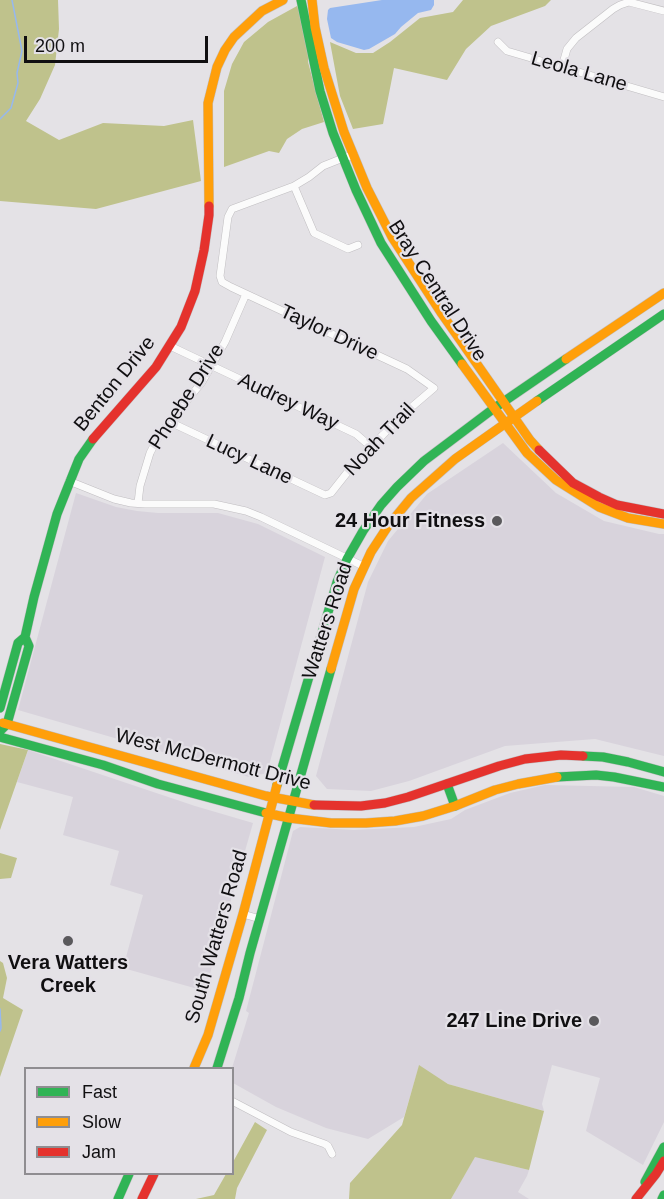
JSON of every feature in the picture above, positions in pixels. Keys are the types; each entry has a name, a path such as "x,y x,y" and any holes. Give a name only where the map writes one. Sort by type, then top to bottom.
{"main road":[{"name":"Benton Drive","path":"2,726 29,646 25,637 34,597 69,481 79,459 94,438 156,367 170,346 181,327 195,291 207,234 210,199 208,103 217,67 225,50 240,31 262,11 283,0"},
{"name":"Bray Central Drive","path":"301,0 315,70 333,133 381,243 431,321 493,409 527,453 556,480"},
{"name":"Bray Central Drive","path":"312,0 324,68 344,132 392,237 530,440 545,458 573,483 591,493"},
{"name":"Watters Road","path":"270,814 337,582 363,531 381,505 424,461 493,409 664,292"},
{"name":"Watters Road","path":"217,1067 239,998 354,589 363,566 388,526 417,492 455,459 664,314"},
{"path":"556,480 566,480 579,490 617,505 664,514"},
{"path":"556,480 599,507 628,518 664,524"},
{"name":"Benton Drive","path":"0,708 18,643 25,637"},
{"name":"West McDermott Drive","path":"2,726 274,798 337,807 369,805 408,797 499,766 525,759 561,754 628,762 664,772"},
{"name":"West McDermott Drive","path":"0,736 270,814 331,823 366,824 423,816 518,783 559,777 596,775 624,778 664,787"},
{"path":"624,778 628,762"},
{"path":"147,780 152,765"},
{"path":"447,784 455,806"},
{"name":"South Watters Road","path":"194,1067 208,1035 270,814"},
{"path":"635,1199 664,1147"},
{"path":"635,1199 664,1161"},
{"path":"118,1199 128,1175"},
{"path":"142,1199 153,1175"},
{"path":"662,1199 664,1195"}],"street":[{"path":"562,67 567,49 576,38 620,5 629,2 664,11"},
{"name":"Leola Lane","path":"498,42 507,51 664,97"},
{"path":"354,155 323,166 294,186 314,233 348,249 358,245"},
{"name":"Taylor Drive","path":"294,186 232,209 228,217 219,271 222,282 407,369 434,388"},
{"name":"Phoebe Drive","path":"138,503 140,486 150,453 160,434 202,382 225,342 246,294"},
{"name":"Audrey Way","path":"170,346 356,434 371,447"},
{"name":"Noah Trail","path":"329,495 400,417 434,388"},
{"name":"Lucy Lane","path":"170,422 320,493 329,495"},
{"path":"69,481 114,499 138,503 214,504 246,511 363,566"},
{"path":"243,914 260,919"},
{"path":"234,1102 291,1132 325,1144 332,1154"}],"shaded area":[{"path":"503,443 556,493 604,521 664,534 664,756 595,739 505,746 409,781 371,791 327,789 316,776 368,582 388,541 427,494"},
{"path":"76,493 116,507 137,511 218,513 258,524 325,557 267,773 249,777 18,710"},
{"path":"28,750 253,823 205,991 123,968 143,895 110,885 119,851 63,835 73,797 17,782"},
{"path":"545,785 634,787 664,796 664,1122 643,1165 586,1131 600,1078 552,1065 542,1104 544,1111 448,1084 419,1066 404,1117 368,1139 326,1128 276,1107 234,1084 232,1067 249,1013 246,1011 293,831 300,827 354,830 414,827 451,819 465,810 510,793"},
{"path":"475,1156 529,1170 518,1192 529,1199 451,1199"}],"green space":[{"path":"0,0 58,0 59,29 55,65 40,99 26,121 59,140 103,123 164,126 193,120 201,181 96,209 0,201"},
{"path":"463,0 551,0 545,6 491,26 466,49 447,80 394,68 383,124 353,129 340,96 330,42 356,53 373,53 420,18 453,12"},
{"path":"297,6 300,11 308,62 324,122 302,129 287,139 279,153 269,151 224,167 224,91 232,64 244,42 268,22"},
{"path":"0,744 28,750 0,830"},
{"path":"0,853 17,858 11,878 0,879"},
{"path":"0,961 3,963 7,978 3,998 23,1010 0,1077"},
{"path":"419,1065 448,1084 544,1111 529,1170 475,1157 451,1199 349,1199 350,1183 402,1125"},
{"path":"255,1122 267,1130 237,1188 235,1199 196,1199 214,1195 225,1175 234,1175 234,1160"}],"water":[{"path":"382,0 434,0 434,5 431,10 418,13 395,34 369,49 364,50 331,38 327,19 330,8"}],"waterway":[{"path":"0,119 11,108 18,83 17,73 22,51 12,0"},
{"path":"0,1009 0,1031"}],"traffic: fast":[{"path":"301,0 320,91 333,133 356,190 381,243 431,321 462,364"},
{"path":"537,401 664,314"},
{"path":"277,785 337,582 363,531 381,505 424,461 493,409 566,359"},
{"path":"0,731 7,724 29,646 25,637 57,514 79,459 93,439"},
{"path":"0,708 18,643 25,637"},
{"path":"217,1067 239,998 331,669"},
{"path":"0,737 266,813"},
{"path":"583,756 603,757 664,772"},
{"path":"557,777 596,775 664,787"},
{"path":"447,784 455,806"},
{"path":"645,1182 664,1147"},
{"path":"118,1199 129,1175"},
{"path":"662,1199 664,1195"}],"traffic: slow":[{"path":"209,206 208,103 217,67 234,37 262,11 283,0"},
{"path":"312,0 324,68 344,132 367,188 392,237 442,314 539,450"},
{"path":"566,359 664,293"},
{"path":"462,364 527,453 556,480 599,507 628,518 664,524"},
{"path":"331,669 354,589 371,552 388,526 411,498 455,459 537,401"},
{"path":"3,723 266,796 314,805"},
{"path":"266,813 331,823 395,821 423,816 495,790 557,777"},
{"path":"194,1067 208,1035 277,785"}],"traffic: jam":[{"path":"93,439 156,367 181,327 195,291 204,250 209,206"},
{"path":"539,450 573,483 599,497 617,505 664,514"},
{"path":"314,805 361,806 385,803 525,759 561,755 583,756"},
{"path":"636,1199 664,1161"},
{"path":"142,1199 154,1175"}],"place":[{"name":"24 Hour Fitness","path":"497,521"},
{"name":"Vera Watters Creek","path":"68,941"},
{"name":"247 Line Drive","path":"594,1021"}]}
